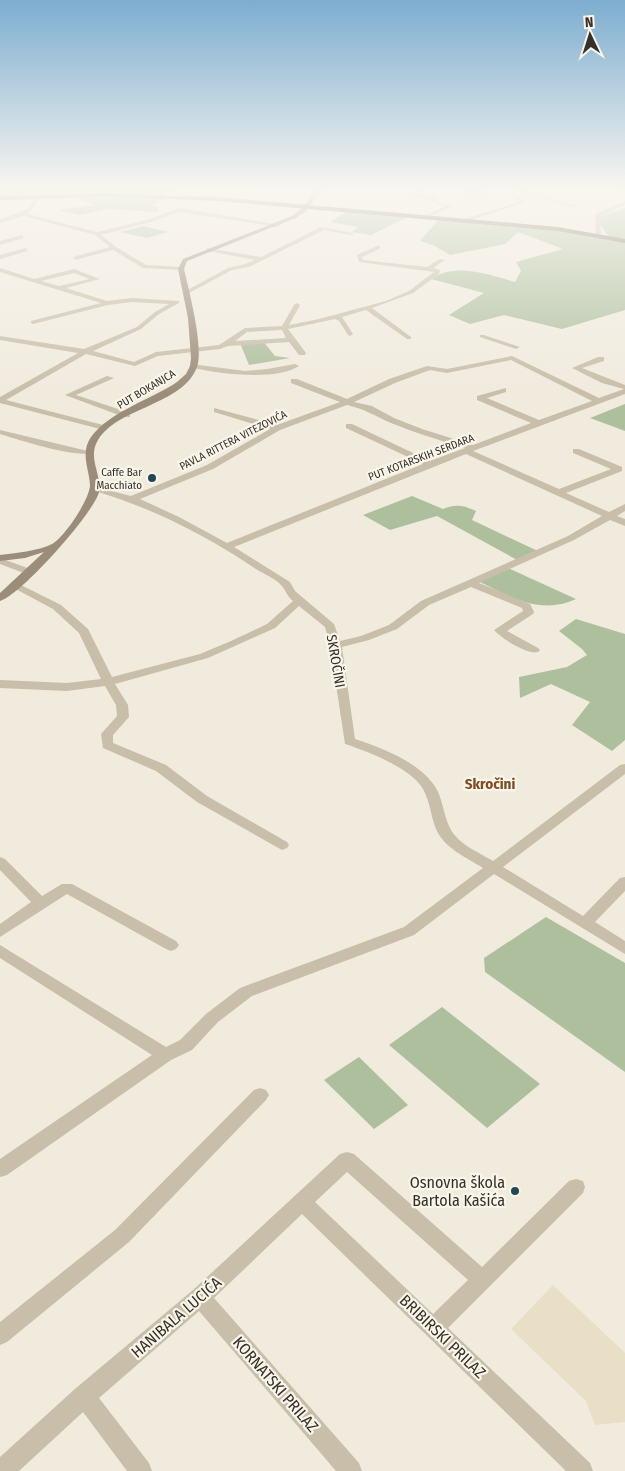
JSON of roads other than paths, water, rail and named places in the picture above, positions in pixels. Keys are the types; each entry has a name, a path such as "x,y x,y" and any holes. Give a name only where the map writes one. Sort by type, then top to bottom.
{"main road":[{"path":"181,269 185,260 194,256"},
{"name":"PUT BOKANJCA","path":"88,452 104,428 182,381 194,366 194,349 181,269"},
{"path":"0,598 29,572 91,500 95,488 88,462 88,452"},
{"path":"0,560 25,555 52,546"}],"street":[{"path":"74,258 83,256"},
{"path":"126,256 145,267 181,269"},
{"path":"244,256 262,259"},
{"path":"0,401 84,352 139,328 156,314 230,269 247,266 269,256"},
{"path":"227,344 245,330 284,328 320,321 388,302 411,292 438,271 361,261 360,256"},
{"path":"145,267 185,260"},
{"path":"428,269 442,260"},
{"path":"0,270 107,303"},
{"path":"35,280 74,271 97,280 59,288"},
{"path":"33,322 107,303 132,300 177,302"},
{"path":"284,328 297,305"},
{"path":"366,307 409,338"},
{"path":"335,316 342,320 350,334"},
{"path":"284,328 302,353"},
{"path":"482,336 516,347"},
{"path":"0,338 84,352 135,364 156,354 208,349 227,344 292,340"},
{"name":"PAVLA RITTERA VITEZOVIĆA","path":"132,499 210,466 277,428 347,402 400,378 430,368 447,371 512,358 599,401"},
{"path":"600,359 576,368 594,377 625,387"},
{"path":"194,366 233,374 256,375 295,366"},
{"path":"110,378 69,395 127,414"},
{"path":"294,381 347,402 369,408 391,420 419,431 471,449 625,523"},
{"path":"503,390 480,398 540,424"},
{"name":"PUT KOTARSKIH SERDARA","path":"226,546 430,464 625,391"},
{"path":"0,401 104,428"},
{"path":"217,410 277,428"},
{"path":"348,426 430,464"},
{"path":"0,432 71,450 88,452"},
{"path":"560,492 619,469 576,451"},
{"name":"SKROČINI","path":"95,488 132,499 176,519 226,546 275,575 286,584 290,592 299,601 330,626 336,644 349,741 375,750 414,772 429,787 444,830 458,846 625,948"},
{"path":"336,644 365,638 393,626 425,603 570,538 625,507"},
{"path":"0,560 29,572"},
{"path":"472,582 526,606 529,612 500,630 505,635 534,650"},
{"path":"15,586 57,607 84,631 108,682 122,705 123,717 106,734 107,745 161,768 202,799 282,846"},
{"path":"0,684 67,687 108,682 204,656 271,626 299,601"},
{"path":"0,1169 165,1055 186,1045 212,1018 246,992 409,931 625,768"},
{"path":"0,862 41,903"},
{"path":"585,923 625,882"},
{"path":"0,932 41,903 67,888 170,945"},
{"path":"0,951 165,1055"},
{"path":"0,1335 122,1236 260,1095"},
{"name":"HANIBALA LUCIĆA","path":"2,1471 84,1396 200,1297 346,1160 482,1280"},
{"path":"435,1327 576,1186"},
{"name":"BRIBIRSKI PRILAZ","path":"302,1202 435,1327 582,1471"},
{"name":"KORNATSKI PRILAZ","path":"200,1297 351,1471"},
{"path":"84,1396 141,1471"}],"place":[{"name":"Caffe Bar Macchiato","path":"152,478"},
{"name":"Osnovna škola Bartola Kašića","path":"515,1191"}],"district":[{"name":"Skročini","path":"490,784"}]}
